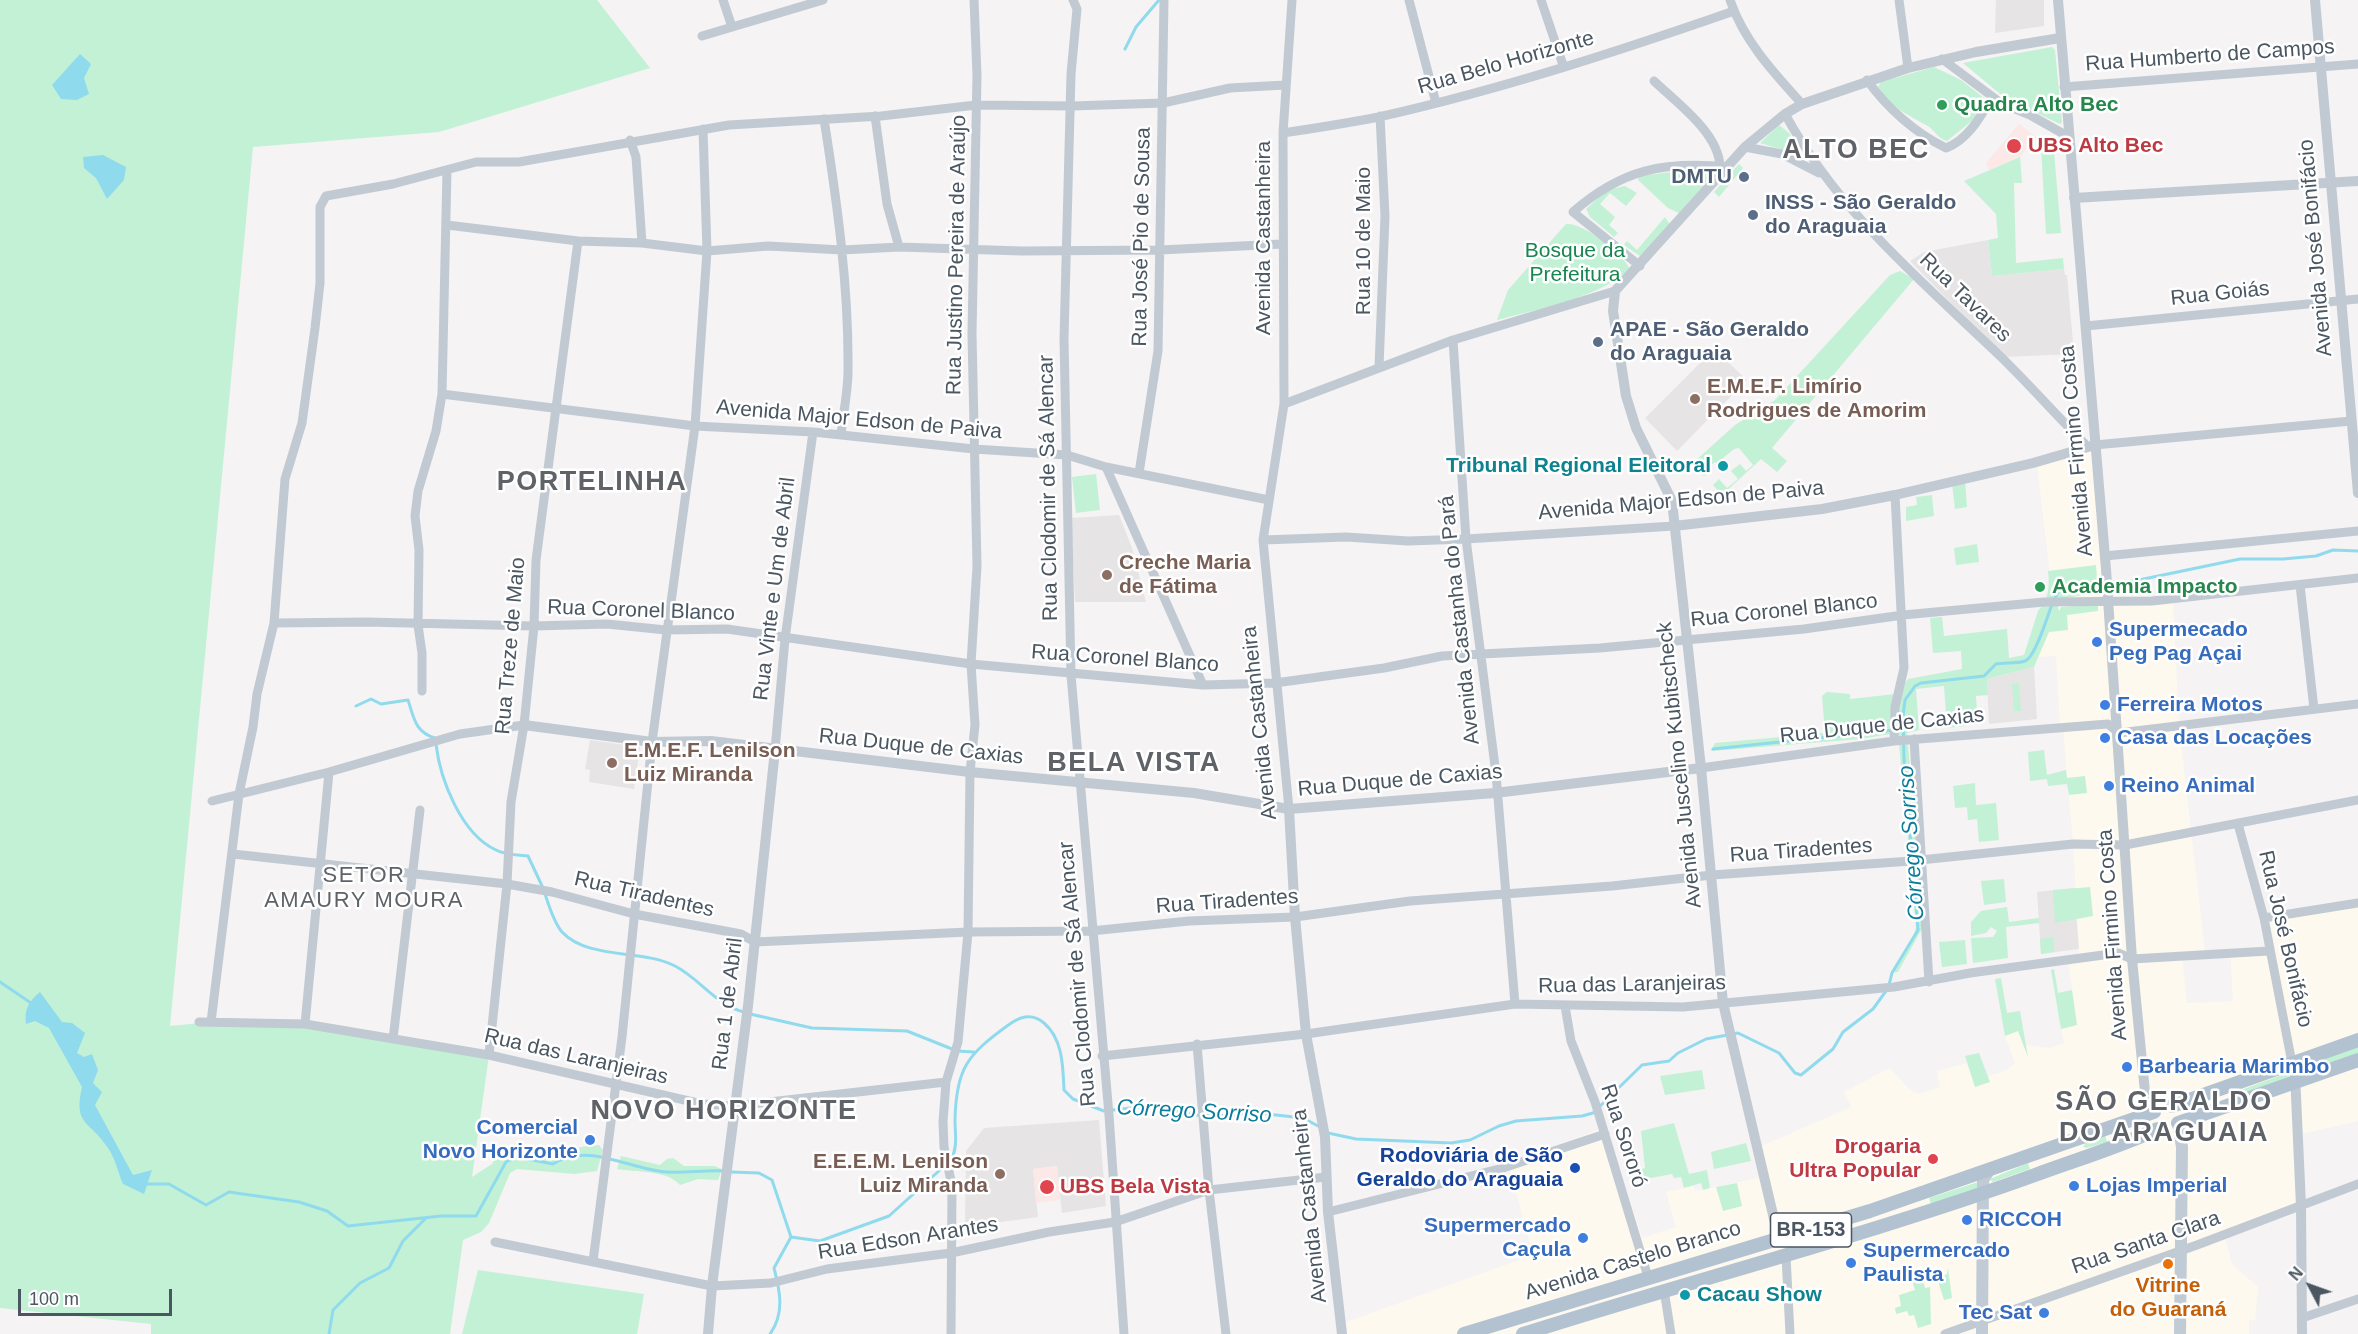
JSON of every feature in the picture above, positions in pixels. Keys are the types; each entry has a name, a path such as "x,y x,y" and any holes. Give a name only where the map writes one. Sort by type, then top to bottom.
{"main road":[{"name":"Avenida Castelo Branco","path":"1464,1334 1648,1277 1779,1240 2154,1113 2162,1106 2172,1106 2358,1040"},
{"name":"Avenida Castelo Branco","path":"1523,1334 1657,1292 1786,1256 1983,1194 2158,1129 2167,1131 2178,1123 2358,1060"},
{"path":"2172,1106 2179,1117 2182,1146 2180,1334"},
{"path":"2154,1113 2153,1121 2158,1129"},
{"path":"2182,1146 2187,1132 2203,1116"},
{"path":"2068,1142 2073,1161"},
{"path":"1982,1334 1983,1180 1990,1169"},
{"path":"1648,1277 1657,1292"}],"street":[{"path":"723,0 732,27"},
{"path":"702,36 823,0"},
{"name":"Rua Justino Pereira de Araújo","path":"951,1334 952,1186 944,1139 946,1082 958,1042 968,932 970,772 976,704 971,664 977,566 972,334 976,105 974,0"},
{"name":"Rua Clodomir de Sá Alencar","path":"1072,0 1077,9 1073,44 1064,339 1071,675 1091,931 1108,1100 1124,1334"},
{"name":"Rua José Pio de Sousa","path":"1139,473 1158,351 1164,0"},
{"name":"Avenida Castanheira","path":"1292,0 1283,133 1284,404 1263,540 1289,809 1295,917 1306,1034 1325,1137 1328,1212 1342,1334"},
{"path":"1409,0 1436,103"},
{"path":"1540,0 1563,65"},
{"path":"1730,0 1749,39 1770,69 1802,104"},
{"path":"1899,0 1908,68"},
{"name":"Avenida Firmino Costa","path":"2058,0 2086,326 2091,445 2105,556 2119,733 2132,959 2145,1092 2154,1113"},
{"name":"Avenida José Bonifácio","path":"2315,0 2329,184 2342,300 2358,493"},
{"name":"Rua Belo Horizonte","path":"1283,133 1380,117 1486,91 1734,11"},
{"name":"Rua Humberto de Campos","path":"1615,291 1640,266 1724,167 1785,114 1802,104 1868,80 1942,59 2060,38"},
{"path":"1942,59 1992,97 2069,137"},
{"name":"Rua Humberto de Campos","path":"2064,87 2358,64"},
{"path":"1868,80 1884,102 1932,141 1946,148 1957,144 1980,118 1992,97"},
{"path":"1640,266 1573,212 1609,184 1624,176 1675,167 1724,167 1712,142 1695,121 1654,81"},
{"path":"211,1022 233,854 238,794 253,727 257,694 274,623 281,507 285,479 302,423 320,284 322,200 335,193 393,184 476,162 519,162 630,140 729,125 875,116 976,105 1072,106 1163,103 1230,88 1285,86"},
{"name":"Rua Tavares","path":"1785,114 1821,174 1850,209 2091,445"},
{"path":"875,116 887,204 899,247"},
{"name":"Rua 10 de Maio","path":"1379,367 1385,216 1380,117"},
{"path":"824,119 842,249 848,373 841,435"},
{"path":"593,1261 604,1165 617,1084 652,742 696,426 707,251 703,129"},
{"path":"630,140 636,157 642,243"},
{"name":"Rua Tavares","path":"1745,147 1782,154 1821,174"},
{"path":"422,691 422,652 418,625 419,550 415,516 418,491 436,431 442,394 447,170"},
{"path":"2074,198 2358,181"},
{"path":"447,225 578,241 642,243 707,251 768,246 842,249 899,247 1160,250 1282,244"},
{"name":"Rua Treze de Maio","path":"489,1054 507,884 511,802 525,725 534,626 536,560 578,241"},
{"path":"1284,404 1453,340 1615,291"},
{"name":"Avenida Juscelino Kubitscheck","path":"1615,291 1613,311 1626,396 1636,428 1672,501 1712,875 1723,1003 1779,1240"},
{"name":"Rua Goiás","path":"2086,326 2358,299"},
{"name":"Avenida Castanha do Pará","path":"1453,340 1466,539 1479,656 1496,774 1515,1004"},
{"name":"Avenida Major Edson de Paiva","path":"442,394 696,426 813,432 974,449 1067,455 1106,467 1269,500"},
{"path":"2091,445 2351,421"},
{"name":"Rua Vinte e Um de Abril","path":"775,750 785,639 813,432"},
{"name":"Avenida Major Edson de Paiva","path":"1263,540 1346,537 1408,541 1674,526 1822,509 1895,495 2033,463 2091,445"},
{"path":"1106,467 1203,685"},
{"path":"1895,495 1904,668 1895,707 1904,740 1929,982"},
{"path":"2105,556 2358,531"},
{"path":"2108,596 2152,601 2358,578"},
{"path":"2300,585 2314,709"},
{"name":"Rua Coronel Blanco","path":"274,623 366,622 534,626 607,624 666,630 727,629 971,664 1071,675 1203,685 1275,682 1384,668 1442,656 1479,656 1686,640 1903,615 2108,596"},
{"name":"Rua Duque de Caxias","path":"329,772 443,739 525,725 652,742 711,741 1080,784 1194,793 1289,809 1496,793 1904,740 2108,724 2119,733 2358,704"},
{"name":"Rua 1 de Abril","path":"708,1334 712,1286 748,1006 775,750"},
{"path":"212,801 329,772 305,1024"},
{"name":"Rua Tiradentes","path":"507,884 552,892 634,914 741,934 755,942 968,932 1091,931 1189,921 1295,917 1410,902 1712,875 1917,861 2073,844 2125,845 2238,824 2309,807 2358,800"},
{"path":"393,1039 420,810"},
{"name":"Rua José Bonifácio","path":"2238,824 2264,918 2269,951 2298,1061 2295,1083 2301,1206 2302,1334"},
{"path":"233,854 507,884"},
{"path":"2264,918 2358,903"},
{"name":"Rua das Laranjeiras","path":"1102,1056 1306,1034 1515,1004 1683,1007 1894,987 1970,973 2118,953 2132,959 2269,951"},
{"name":"Rua Sororó","path":"1565,1006 1571,1041 1597,1107 1648,1277"},
{"name":"Rua das Laranjeiras","path":"199,1022 305,1024 489,1054 702,1104 734,1106 946,1082"},
{"path":"1197,1044 1209,1190 1226,1334"},
{"path":"1328,1212 1503,1168 1605,1134"},
{"name":"Rua Edson Arantes","path":"495,1242 712,1286 771,1283 827,1269 951,1253 1049,1232 1115,1222 1209,1190 1326,1177"},
{"name":"Rua Santa Clara","path":"1945,1334 2181,1251 2358,1184"},
{"path":"1786,1256 1790,1334"},
{"path":"1657,1292 1671,1334"},
{"path":"2302,1318 2358,1299"}],"shaded area":[{"path":"1996,0 2044,0 2044,26 1995,33"},
{"name":"UBS Alto Bec","path":"2019,124 2036,137 2020,157 1989,170 1986,163"},
{"path":"1988,240 1992,276 2064,269 2067,275 2074,354 2003,357 1910,261 1924,252"},
{"path":"1714,349 1747,380 1677,451 1645,418"},
{"path":"2095,445 2108,599 2173,599 2179,726 2205,952 2182,955 2187,1003 2233,1001 2230,952 2270,950 2268,920 2358,903 2358,1121 2297,1135 2300,1204 2224,1233 2232,1264 2258,1287 2255,1320 2249,1320 2249,1334 1347,1334 1346,1322 1533,1255 1508,1163 1606,1127 1642,1238 1676,1227 1666,1192 1693,1186 1695,1191 1763,1177 1757,1148 1851,1107 1844,1092 1890,1068 1909,1089 1919,1094 1940,1087 1937,1071 1967,1063 1975,1087 1989,1082 1988,1076 2005,1071 2015,1063 2005,1036 2018,1031 2024,1045 2050,1048 2064,1043 2061,1029 2077,1025 2068,960 2078,958 2079,949 2073,844 2063,728 2060,728 2056,656 2038,657 2038,640 2051,584 2037,465"},
{"name":"Creche Maria de Fátima","path":"1119,515 1132,548 1146,602 1075,602 1071,518"},
{"path":"2034,667 2037,719 1989,724 1987,679"},
{"name":"E.M.E.F. Lenilson Luiz Miranda","path":"590,740 640,747 634,789 589,782 590,770 585,769"},
{"path":"2074,888 2079,949 2041,954 2037,892"},
{"name":"E.E.E.M. Lenilson Luiz Miranda","path":"1099,1120 1106,1206 1062,1213 1057,1166 1033,1169 1038,1217 965,1227 966,1151 984,1128"},
{"name":"UBS Bela Vista","path":"1057,1166 1060,1200 1036,1203 1033,1169"}],"green space":[{"path":"0,0 597,0 650,68 439,132 253,147 170,1026 211,1022 305,1024 489,1055 472,1177 492,1164 500,1150 515,1148 550,1152 599,1145 603,1150 597,1171 574,1174 517,1169 510,1173 489,1223 481,1232 463,1240 450,1334 151,1334 151,1324 0,1308"},
{"path":"2052,47 2055,50 2062,122 2060,124 2005,98 1963,63"},
{"path":"1934,67 1961,80 1984,98 1974,119 1947,141 1894,105 1878,87 1881,82"},
{"path":"1779,125 1789,133 1804,156 1760,143"},
{"path":"2053,140 2061,233 2046,234 2041,147"},
{"path":"2020,157 2022,183 2014,183 2016,263 2063,258 2064,269 1992,276 1988,240 1998,238 1996,214 1964,181"},
{"path":"1739,164 1743,168 1719,197 1714,192"},
{"path":"1680,171 1706,172 1712,176 1679,213 1668,208 1638,180 1639,176"},
{"path":"1625,186 1637,193 1626,206 1610,193 1600,204 1615,217 1609,225 1618,233 1614,237 1590,217 1586,209 1607,190"},
{"path":"1665,217 1671,226 1640,256 1624,245 1627,241 1637,250"},
{"name":"Bosque da Prefeitura","path":"1566,224 1582,228 1602,240 1619,255 1630,269 1617,279 1585,295 1497,320 1508,290"},
{"path":"1900,271 1914,279 1772,448 1787,461 1777,472 1761,459 1722,495 1713,485 1719,479 1727,488 1738,479 1731,471 1740,464 1746,471 1753,465 1739,448 1734,449 1717,463 1715,462 1704,476 1695,468 1694,462 1735,425 1775,400 1890,275"},
{"path":"1096,474 1100,510 1076,513 1072,477"},
{"path":"1965,481 1967,507 1955,509 1952,484"},
{"path":"1932,495 1934,516 1906,521 1906,507 1917,505 1916,497"},
{"path":"1977,544 1979,562 1956,565 1954,548"},
{"path":"2096,565 2098,592 2057,600 2059,611 2061,607 2098,604 2098,611 2067,615 2068,630 2049,632 2034,667 1987,679 1988,695 1976,696 1977,712 1964,713 1965,726 1947,728 1944,686 1916,689 1919,730 1907,733 1924,925 1898,972 1890,973 1914,936 1916,927 1898,733 1900,698 1908,679 1962,669 1961,651 1933,653 1930,618 1942,617 1944,636 2007,629 2009,658 2024,655 2038,611 2047,597 2048,571"},
{"path":"2019,683 2021,711 2014,711 2012,684"},
{"path":"1827,692 1850,694 1850,699 1895,694 1890,716 1890,734 1860,739 1711,751 1715,743 1825,733 1822,696"},
{"path":"2044,750 2047,775 2066,770 2067,778 2085,776 2087,793 2069,795 2067,784 2048,786 2047,779 2030,781 2028,752"},
{"path":"1975,783 1976,805 1996,803 1999,840 1979,842 1977,819 1968,820 1967,807 1955,808 1953,786"},
{"path":"2004,879 2006,902 1984,905 1981,881"},
{"path":"2090,887 2093,916 2055,923 2053,890"},
{"path":"2007,907 2009,922 2039,918 2039,923 2006,927 2008,958 1973,963 1971,938 1993,937 1997,931 1991,927 1986,933 1971,936 1971,922 1981,911"},
{"path":"2053,937 2054,952 2041,954 2040,939"},
{"path":"1965,940 1967,964 1942,967 1939,942"},
{"path":"2054,969 2058,993 2072,990 2077,1025 2061,1029 2051,970"},
{"path":"2001,978 2007,1013 2020,1011 2028,1057 2018,1031 2005,1036 1995,979"},
{"path":"2358,1047 2358,1053 2302,1074 2310,1064 2318,1060"},
{"path":"1979,1053 1990,1082 1975,1087 1965,1056"},
{"path":"1702,1070 1705,1089 1665,1095 1660,1076"},
{"path":"2290,1072 2289,1080 2232,1100 2230,1094"},
{"path":"1674,1123 1689,1174 1707,1170 1710,1188 1703,1190 1701,1183 1684,1188 1681,1177 1674,1178 1672,1174 1640,1180 1637,1171 1645,1168 1641,1131"},
{"path":"2105,1135 2107,1142 2083,1147 2086,1142"},
{"path":"1746,1143 1751,1161 1714,1169 1711,1152"},
{"path":"621,1156 660,1165 667,1159 673,1158 684,1166 714,1166 722,1169 718,1180 698,1179 680,1185 675,1180 660,1174 617,1169"},
{"path":"2028,1163 2030,1169 1993,1182 1990,1179"},
{"path":"1978,1182 1977,1189 1931,1204 1929,1198"},
{"path":"1737,1183 1742,1206 1723,1211 1716,1187"},
{"path":"1948,1268 1952,1298 1944,1300 1937,1278 1947,1274"},
{"path":"478,1270 644,1294 637,1334 462,1334"},
{"path":"1922,1277 1925,1288 1930,1287 1931,1324 1918,1328 1914,1315 1909,1316 1907,1311 1896,1314 1895,1308 1901,1306 1899,1295 1915,1290 1912,1281"}],"water":[{"path":"80,54 91,64 84,78 89,94 77,100 61,99 52,85"},
{"path":"103,155 126,167 124,180 107,199 96,178 84,168 83,157"},
{"path":"40,992 62,1022 72,1023 85,1033 77,1053 84,1057 92,1054 98,1070 93,1083 102,1092 95,1105 133,1175 152,1170 144,1194 123,1184 110,1152 85,1122 80,1109 82,1087 49,1028 35,1021 26,1024 28,1006"}],"waterway":[{"path":"1125,49 1136,27 1159,0"},
{"name":"Córrego Sorriso","path":"2055,598 2059,590 2073,584 2134,581 2240,559 2283,559 2316,556 2333,550 2358,551"},
{"name":"Córrego Sorriso","path":"1889,985 1892,973 1918,930 1904,759 1905,700 1915,686 1921,683 1984,676 1996,664 2025,661 2037,645 2052,604"},
{"path":"356,706 371,699 381,704 408,700 419,728 435,738"},
{"path":"1713,749 1904,729"},
{"path":"436,744 442,773 454,804 472,832 496,850 507,854 528,856 543,888"},
{"path":"545,894 557,924 562,932 573,941 601,951 648,957 675,966 725,1004 744,1012"},
{"name":"Córrego Sorriso","path":"0,982 31,1003"},
{"name":"Córrego Sorriso","path":"1328,1133 1356,1139 1451,1143 1470,1140 1499,1126 1516,1121 1582,1116 1593,1113 1642,1065 1669,1061 1678,1053 1706,1039 1738,1033 1779,1053 1795,1073 1801,1075 1833,1049 1843,1032 1873,1009 1886,991"},
{"path":"750,1014 812,1028 907,1031 957,1051 974,1052"},
{"name":"Córrego Sorriso","path":"791,1237 820,1241 889,1216 951,1160 955,1145 958,1088 966,1065 993,1036 1025,1017 1044,1023 1055,1037 1061,1054 1064,1090 1073,1099 1104,1111 1149,1106 1194,1115 1235,1116 1249,1112 1303,1118 1320,1127"},
{"name":"Córrego Sorriso","path":"144,1184 169,1184 206,1205 229,1192 299,1202 327,1211 348,1226 441,1216 476,1216 506,1162 517,1157 553,1164 580,1155 595,1156 667,1172 724,1171"},
{"name":"Córrego Sorriso","path":"731,1172 759,1173 772,1180 791,1237"},
{"path":"329,1334 333,1310 360,1283 389,1268 403,1241 425,1219"},
{"path":"770,1334 778,1318 780,1302 774,1268 791,1237"}],"place":[{"name":"Quadra Alto Bec","path":"1942,105"},
{"name":"UBS Alto Bec","path":"2014,146"},
{"name":"DMTU","path":"1744,177"},
{"name":"INSS - São Geraldo do Araguaia","path":"1753,215"},
{"name":"APAE - São Geraldo do Araguaia","path":"1598,342"},
{"name":"E.M.E.F. Limírio Rodrigues de Amorim","path":"1695,399"},
{"name":"Tribunal Regional Eleitoral","path":"1723,466"},
{"name":"Creche Maria de Fátima","path":"1107,575"},
{"name":"Academia Impacto","path":"2040,587"},
{"name":"Supermecado Peg Pag Açai","path":"2097,642"},
{"name":"Ferreira Motos","path":"2105,705"},
{"name":"Casa das Locações","path":"2105,738"},
{"name":"E.M.E.F. Lenilson Luiz Miranda","path":"612,763"},
{"name":"Reino Animal","path":"2109,786"},
{"name":"Barbearia Marimbo","path":"2127,1067"},
{"name":"Comercial Novo Horizonte","path":"590,1140"},
{"name":"Drogaria Ultra Popular","path":"1933,1159"},
{"name":"Rodoviária de São Geraldo do Araguaia","path":"1575,1168"},
{"name":"E.E.E.M. Lenilson Luiz Miranda","path":"1000,1174"},
{"name":"Lojas Imperial","path":"2074,1186"},
{"name":"UBS Bela Vista","path":"1047,1187"},
{"name":"RICCOH","path":"1967,1220"},
{"name":"Supermercado Caçula","path":"1583,1238"},
{"name":"Supermercado Paulista","path":"1851,1263"},
{"name":"Vitrine do Guaraná","path":"2168,1264"},
{"name":"Cacau Show","path":"1685,1295"},
{"name":"Tec Sat","path":"2044,1313"}],"district":[{"name":"ALTO BEC","path":"1856,151"},
{"name":"PORTELINHA","path":"592,483"},
{"name":"BELA VISTA","path":"1134,764"},
{"name":"SETOR AMAURY MOURA","path":"364,888"},
{"name":"NOVO HORIZONTE","path":"724,1112"},
{"name":"SÃO GERALDO DO ARAGUAIA","path":"2164,1118"}]}
